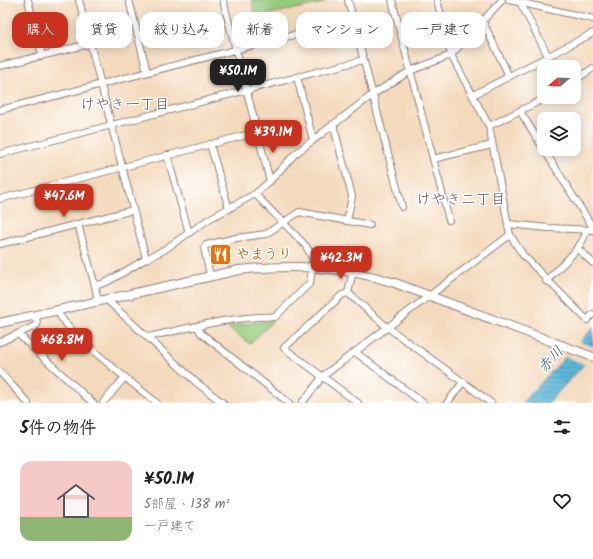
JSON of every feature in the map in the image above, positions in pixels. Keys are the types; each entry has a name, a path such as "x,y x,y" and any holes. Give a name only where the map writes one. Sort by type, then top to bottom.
{"street":[{"path":"28,0 42,56"},
{"path":"79,0 82,12"},
{"path":"129,0 147,72"},
{"path":"224,0 270,181"},
{"path":"348,0 350,12"},
{"path":"392,0 449,220"},
{"path":"437,0 451,55 489,126 510,235 523,255 546,281 587,320 593,314"},
{"path":"485,17 502,0"},
{"path":"509,0 593,19"},
{"path":"520,2 548,56"},
{"path":"485,26 509,76"},
{"path":"473,95 593,33"},
{"path":"0,110 296,34"},
{"path":"0,66 76,48"},
{"path":"91,48 146,258"},
{"path":"360,48 402,207"},
{"path":"95,286 107,282 146,258 164,250 189,233 255,194 270,181 295,154 372,95 410,71 451,55 457,48"},
{"path":"0,154 363,60"},
{"path":"581,76 593,68"},
{"path":"297,77 313,140"},
{"path":"489,126 537,103"},
{"path":"508,224 586,230 593,229 520,112"},
{"path":"333,124 352,196 347,221"},
{"path":"0,199 258,132"},
{"path":"210,144 229,209"},
{"path":"433,159 492,145"},
{"path":"167,156 189,233"},
{"path":"147,337 198,326 262,316 275,317 310,283 313,259 306,246 255,194"},
{"path":"0,244 133,210"},
{"path":"210,275 204,248 206,245 236,238 266,234 299,212 370,226"},
{"path":"78,224 95,286 102,300 147,337 197,383 223,403"},
{"path":"546,281 577,248 586,236 586,230"},
{"path":"302,403 323,376 510,235"},
{"path":"577,248 593,263"},
{"path":"0,323 210,275 267,266 312,266 352,271 383,278 432,295 593,357"},
{"path":"348,293 352,271"},
{"path":"348,293 387,327 491,403"},
{"path":"348,293 342,295 284,348 358,403"},
{"path":"57,310 59,317 68,327 125,377 158,403"},
{"path":"0,342 37,325 36,315"},
{"path":"198,326 201,333 289,403"},
{"path":"18,334 93,403"},
{"path":"355,352 422,403"},
{"path":"0,372 28,403"},
{"path":"103,403 125,377"},
{"path":"447,403 462,382"}],"green space":[{"path":"252,0 323,0 324,3 280,12 254,12"},
{"path":"273,321 250,344 225,326"}],"water":[{"path":"593,328 593,355 548,403 522,403"}],"pier":[{"path":"577,341 593,347 593,357 586,365 564,356"}],"place":[{"name":"やまうり","path":"220,255"}],"district":[{"name":"けやき一丁目","path":"125,105"},
{"name":"けやき二丁目","path":"461,200"}],"water label":[{"name":"赤川","path":"551,360"}]}
